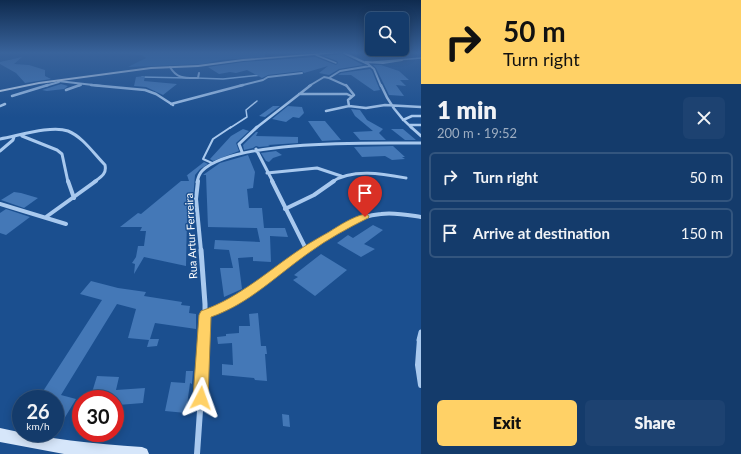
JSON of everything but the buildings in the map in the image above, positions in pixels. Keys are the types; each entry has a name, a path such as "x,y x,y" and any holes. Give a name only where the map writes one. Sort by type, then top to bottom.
{"main road":[{"path":"0,91 59,81 113,74"},
{"path":"0,435 31,443 82,451 142,454"}],"street":[{"path":"176,74 178,77 198,78 198,74"},
{"path":"12,96 59,81 83,85 135,89 149,92 172,104 263,80 268,77 292,74"},
{"path":"329,78 335,74"},
{"path":"377,74 384,96 403,120 421,136"},
{"path":"242,152 239,144 241,141 299,94 324,77 340,81 350,87 354,95 348,100 349,106"},
{"path":"66,90 83,85"},
{"path":"299,94 346,94 352,96"},
{"path":"0,106 5,104"},
{"path":"326,111 349,106 366,108 392,106 421,107"},
{"path":"403,120 412,116 421,116"},
{"path":"408,125 421,125"},
{"path":"0,140 50,130 67,130 84,144 105,165 106,170 104,175 46,217"},
{"path":"22,136 57,150 62,154 68,183 74,198"},
{"path":"0,151 13,140 14,137"},
{"name":"Rua Artur Ferreira","path":"197,454 205,315 197,204 197,182 200,172 212,163 242,152 256,150 318,145 421,143"},
{"path":"256,150 306,250"},
{"path":"267,172 317,168 341,176 379,173 406,178"},
{"path":"285,210 314,195 341,176"},
{"path":"0,204 66,224"},
{"path":"205,315 222,308 254,289 306,250 347,225 365,217 390,212 421,217"},
{"path":"421,332 418,353 418,374 421,385"}],"lane":[{"path":"212,163 203,159 213,139 247,117 246,110 257,101"}],"waterway":[{"path":"196,78 223,79 262,75"},
{"path":"142,77 188,78"}],"route":[{"path":"201,398 205,315 216,311 254,289 306,250 347,225 365,217"}]}
